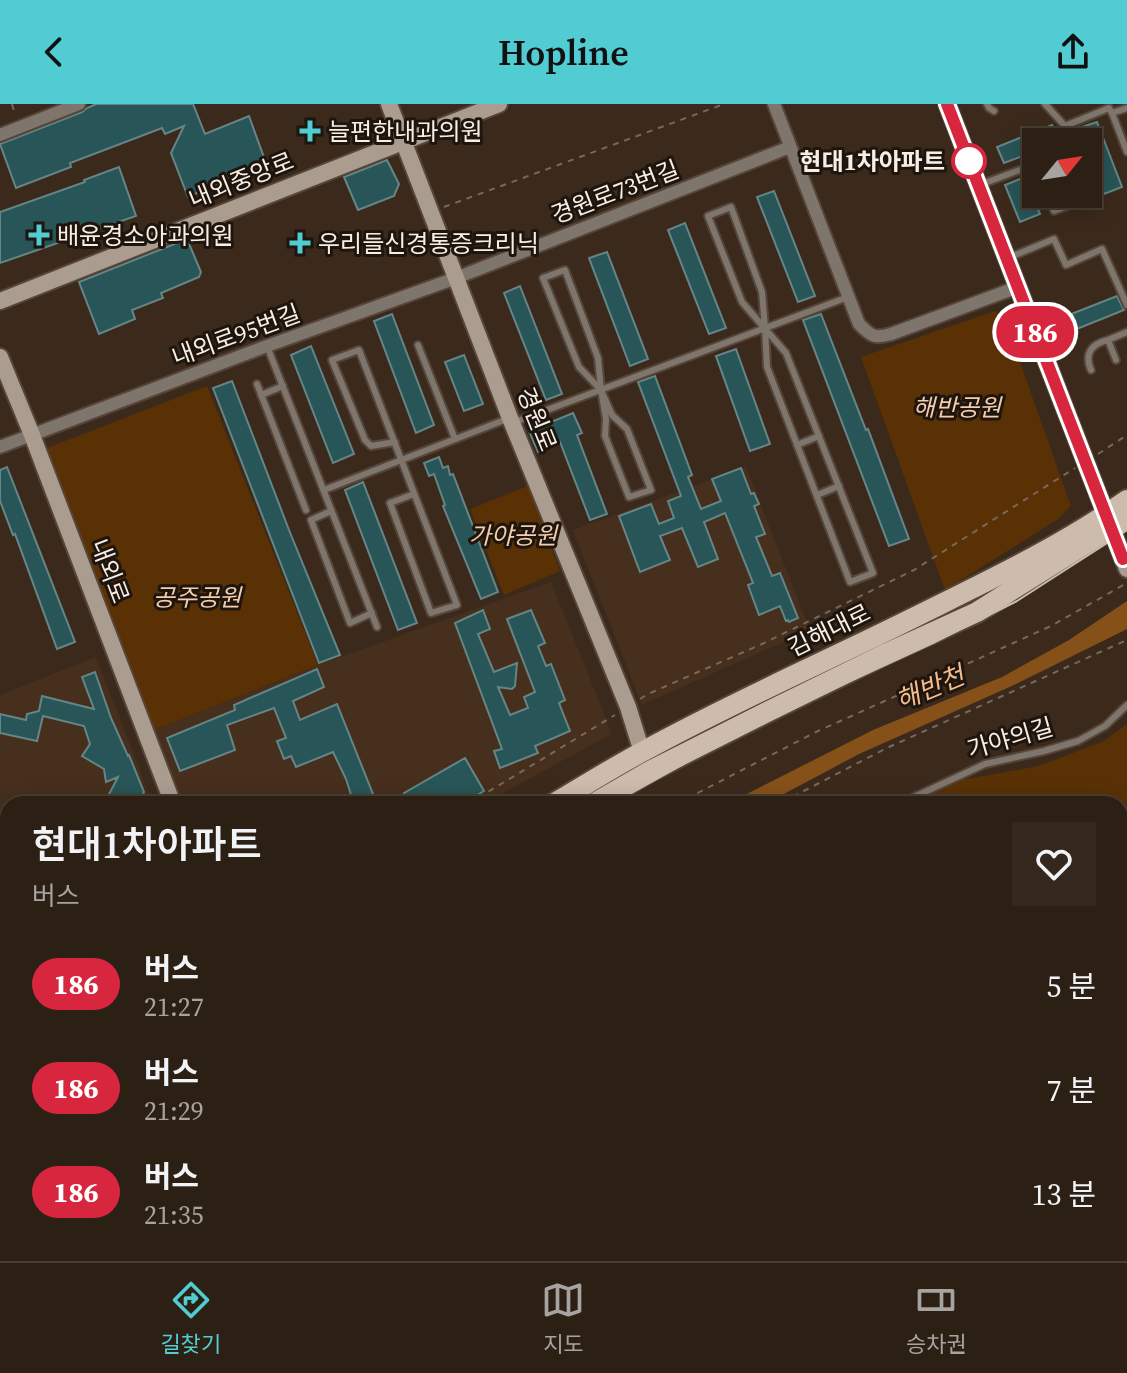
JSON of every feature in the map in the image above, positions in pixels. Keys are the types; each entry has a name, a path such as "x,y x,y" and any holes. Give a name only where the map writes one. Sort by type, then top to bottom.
{"main road":[{"name":"김해대로","path":"607,796 767,712 977,612 1115,520 1127,500"},
{"name":"김해대로","path":"567,796 642,752 743,700 1115,520"}],"street":[{"path":"0,135 79,104"},
{"name":"경원로","path":"389,104 511,421 628,707 642,752"},
{"name":"내외중앙로","path":"0,301 499,104"},
{"path":"774,104 859,324 871,336 881,337 1018,287"},
{"path":"947,104 1085,462 1115,520 1125,564"},
{"name":"경원로73번길","path":"456,278 790,147"},
{"name":"내외로95번길","path":"0,447 456,278"},
{"name":"내외로","path":"0,357 170,796"}],"lane":[{"path":"987,104 994,111"},
{"path":"1045,104 1065,126 1110,108 1127,108"},
{"path":"1110,108 1127,152"},
{"path":"978,185 1022,169"},
{"path":"765,328 762,292 731,207 708,216 742,302 765,328 786,353 873,573 850,582 767,367 765,328"},
{"path":"1007,258 1054,239 1066,265 1102,249 1127,305"},
{"path":"601,390 598,358 565,270 543,278 579,367 601,390 612,415 627,429 651,490 629,497 605,436 606,419 601,390"},
{"path":"324,490 455,439 601,390 848,297"},
{"path":"1091,370 1088,352 1095,345 1127,332"},
{"path":"1108,340 1116,360"},
{"path":"418,345 455,439"},
{"path":"267,346 377,627"},
{"path":"395,442 371,446 365,440 332,360 359,350 395,442 457,605 431,613 390,503 414,494"},
{"path":"257,384 306,510"},
{"path":"261,395 283,386"},
{"path":"797,445 819,436"},
{"path":"817,495 839,486"},
{"path":"331,511 311,520 350,623 372,613"},
{"name":"가야의길","path":"916,796 985,764 1078,741 1105,726 1127,705"}],"path":[{"path":"431,212 724,104"},
{"path":"481,796 648,694 762,644 914,570 1127,435"},
{"path":"692,796 816,732 1051,626 1127,582"},
{"path":"795,796 889,747 1127,640"}],"shaded area":[{"path":"746,467 810,630 642,705 573,530"},
{"path":"551,582 612,734 497,796 180,796 154,730 318,665"},
{"name":"해반천","path":"1127,601 1127,629 1014,685 859,754 780,796 743,796 873,730 1002,677 1069,640"},
{"path":"96,657 150,796 0,796 0,695"}],"green space":[{"name":"해반공원","path":"995,311 1006,323 1071,506 1058,519 945,590 861,357"},
{"name":"공주공원","path":"207,386 318,665 154,730 47,448"},
{"name":"가야공원","path":"528,486 560,571 504,595 470,509"},
{"path":"1127,724 1127,796 926,796 951,782 1039,766 1104,741"}],"building":[{"path":"96,104 193,104 205,134 249,116 266,163 188,197 171,153 184,126 165,134 162,128 70,163 71,167 16,188 0,144"},
{"path":"1097,122 1099,128 1079,128"},
{"path":"1102,135 1122,187 1104,194 1102,189"},
{"path":"1022,137 1022,156 1004,163 997,147"},
{"path":"387,160 399,184 394,196 358,210 344,177"},
{"path":"119,167 136,216 0,263 0,212"},
{"path":"1022,178 1022,208 1038,208 1040,214 1020,222 1005,185"},
{"path":"774,191 815,296 798,302 757,197"},
{"path":"685,223 726,328 709,334 668,230"},
{"path":"187,239 201,272 199,277 161,293 163,298 132,310 135,319 99,334 79,282"},
{"path":"607,252 648,359 630,366 589,258"},
{"path":"520,286 562,394 546,400 504,293"},
{"path":"1117,296 1124,310 1067,333 1061,318"},
{"path":"392,314 434,425 416,433 374,321"},
{"path":"821,314 909,539 889,546 803,320"},
{"path":"311,346 354,454 333,463 291,355"},
{"path":"736,349 770,444 750,451 716,356"},
{"path":"464,355 483,404 464,411 445,362"},
{"path":"655,376 692,475 688,477 701,509 721,501 712,479 741,468 751,494 754,493 759,504 754,506 765,534 756,537 772,576 780,573 798,618 786,621 780,606 759,615 748,585 753,583 725,513 704,522 718,559 698,567 682,528 660,536 670,560 640,572 619,516 651,504 659,524 674,518 668,501 681,496 638,382"},
{"path":"232,381 340,655 319,663 213,388"},
{"path":"573,413 582,433 577,435 607,514 590,520 560,442 538,452 529,431"},
{"path":"439,457 443,468 448,466 450,475 453,474 498,592 481,599 443,506 434,474 429,476 424,463"},
{"path":"7,467 75,642 57,649 0,501 0,470"},
{"path":"363,482 417,623 398,630 345,490"},
{"path":"483,610 490,629 478,634 494,672 517,663 515,686 512,689 498,687 510,715 528,708 524,697 535,692 507,619 531,610 545,643 538,646 546,666 551,664 565,700 559,703 570,731 535,746 538,753 500,768 494,751 502,749 455,623"},
{"path":"317,669 324,687 293,701 300,720 337,704 374,796 351,796 333,752 296,767 291,756 284,759 277,741 286,738 274,708 227,725 235,750 180,771 167,738 235,710 234,705"},
{"path":"95,672 111,718 144,792 142,796 108,796 118,777 106,782 104,769 82,756 90,744 84,726 43,716 37,741 0,733 0,714 26,720 27,714 39,711 42,696 94,709 82,677"},
{"path":"465,758 484,791 476,796 406,796 404,793"}],"tram line":[{"path":"626,796 748,728 1017,601 1127,530"}],"bus line":[{"name":"186","path":"947,104 1123,559"}],"place":[{"name":"늘편한내과의원","path":"310,131"},
{"name":"현대1차아파트","path":"969,161"},
{"name":"배윤경소아과의원","path":"39,235"},
{"name":"우리들신경통증크리닉","path":"300,243"}]}
